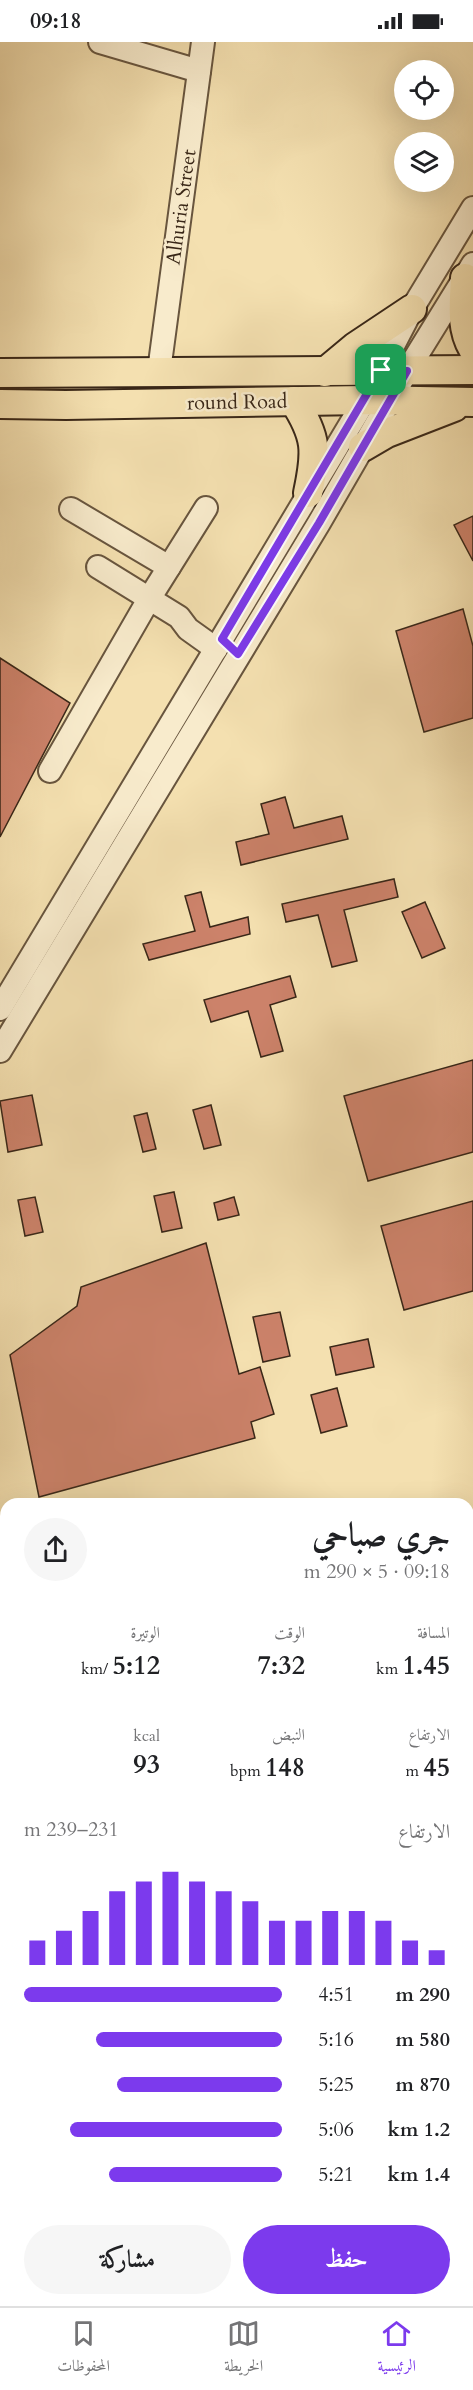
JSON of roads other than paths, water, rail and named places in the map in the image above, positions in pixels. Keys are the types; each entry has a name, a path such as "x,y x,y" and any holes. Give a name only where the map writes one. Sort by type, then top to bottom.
{"main road":[{"path":"469,271 463,315 468,339 473,349"},
{"path":"325,372 355,347 412,309"},
{"name":"round Road","path":"0,373 473,370"},
{"name":"round Road","path":"0,404 378,400 470,402"},
{"path":"294,401 313,435 315,452 308,493"},
{"path":"363,447 387,433 470,402"}],"street":[{"path":"100,42 200,71"},
{"name":"Alhuria Street","path":"159,371 203,42"},
{"path":"394,370 412,309 473,208"},
{"path":"0,1051 226,647 308,493 378,400 394,370 469,271"},
{"path":"0,1009 226,647 363,447 378,400"},
{"path":"50,771 149,599 206,508"},
{"path":"71,509 169,567"},
{"path":"98,567 178,617 194,619 226,647"}]}
